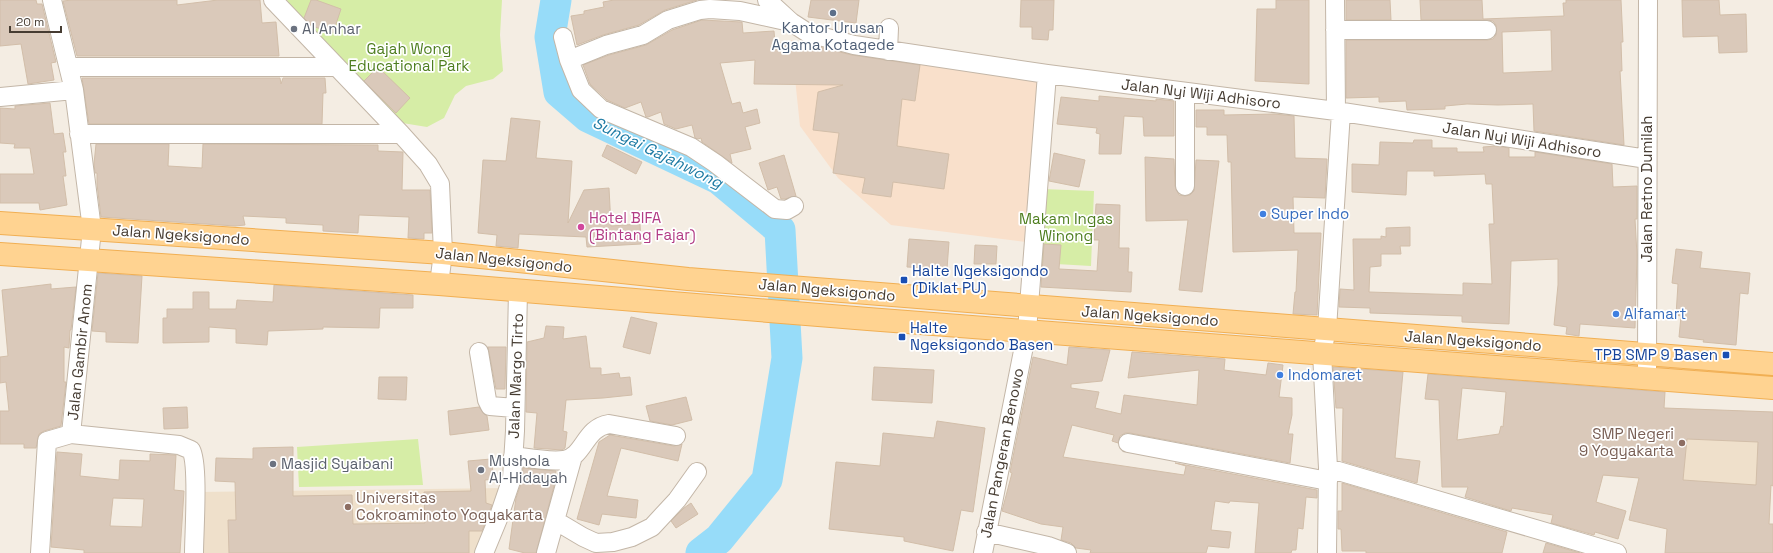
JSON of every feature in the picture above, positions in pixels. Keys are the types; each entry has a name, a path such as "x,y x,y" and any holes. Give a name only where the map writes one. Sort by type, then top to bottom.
{"main road":[{"name":"Jalan Ngeksigondo","path":"0,223 442,253 688,279 1773,364"},
{"name":"Jalan Ngeksigondo","path":"0,254 439,284 868,319 1647,377 1773,388"}],"street":[{"name":"Jalan Gambir Anom","path":"52,0 74,90 92,229 71,434 179,445 192,450 194,456 195,479 194,553"},
{"path":"273,0 401,134 428,164 440,184 442,253 439,284"},
{"name":"Jalan Nyi Wiji Adhisoro","path":"767,0 791,22 808,34 854,45 1047,74 1338,111 1647,159"},
{"path":"1327,553 1328,474 1322,353 1327,329 1338,111 1335,0"},
{"name":"Jalan Retno Dumilah","path":"1647,377 1648,0"},
{"path":"570,60 606,45 643,35 668,20 700,10 710,9 740,12 791,22"},
{"path":"888,51 889,28"},
{"path":"1335,30 1487,30"},
{"path":"563,37 581,90 601,110 690,147 715,163 775,209 787,210 794,206"},
{"path":"69,67 336,67"},
{"name":"Jalan Pangeran Benowo","path":"983,553 1027,331 1047,74"},
{"path":"0,97 74,90"},
{"path":"1185,92 1185,186"},
{"path":"79,134 401,134"},
{"name":"Jalan Margo Tirto","path":"484,553 498,519 512,478 518,291"},
{"path":"479,352 487,400 490,406 515,408"},
{"path":"513,456 564,460 573,456 583,447 593,431 600,426 609,424 676,436"},
{"path":"40,553 47,441 71,434"},
{"path":"1128,443 1328,474 1617,553"},
{"path":"546,553 573,456"},
{"path":"556,521 596,543 613,542 632,537 652,527 677,500 697,472"},
{"path":"986,532 1048,546 1067,553"}],"shaded area":[{"path":"791,40 1038,81 1026,242 891,225 838,178 800,126"},
{"name":"SMP Negeri 9 Yogyakarta","path":"1593,405 1773,412 1773,486 1771,486 1769,522 1690,481 1590,475"},
{"name":"Universitas Cokroaminoto Yogyakarta","path":"506,488 482,553 197,553 198,492"}],"green space":[{"name":"Gajah Wong Educational Park","path":"287,0 502,0 500,35 503,71 493,79 466,86 455,95 444,118 427,127 390,121 301,25"},
{"name":"Makam Ingas Winong","path":"1042,189 1094,191 1091,266 1039,263"},
{"path":"418,439 423,485 299,487 297,447"}],"building":[{"path":"0,0 36,0 37,4 42,4 56,62 51,63 54,80 28,84 21,44 0,46"},
{"path":"177,0 177,5 218,0 260,0 262,23 276,22 279,56 77,56 63,1"},
{"path":"311,0 316,0 341,9 333,33 312,26 304,18"},
{"path":"614,0 697,0 665,10 639,25 603,35 577,45 571,16 584,14 584,11 604,7 603,2"},
{"name":"Kantor Urusan Agama Kotagede","path":"811,0 859,0 856,23 808,17"},
{"path":"1021,0 1054,0 1053,30 1049,30 1048,40 1032,39 1032,27 1020,27"},
{"path":"1276,0 1309,0 1309,84 1255,81 1257,9 1276,9"},
{"path":"1346,0 1390,0 1391,20 1346,20"},
{"path":"1420,0 1482,0 1483,19 1564,16 1563,3 1566,3 1566,0 1621,0 1623,42 1621,42 1622,71 1620,71 1624,145 1534,131 1533,104 1467,104 1445,106 1445,109 1407,110 1406,101 1379,102 1379,97 1346,98 1346,40 1487,40 1493,39 1496,35 1496,25 1493,21 1421,20","holes":["1551,30 1552,71 1503,73 1502,32"]},
{"path":"1682,0 1719,0 1720,15 1746,14 1747,52 1719,53 1718,36 1683,37"},
{"path":"702,20 742,22 743,33 774,31 775,43 793,42 807,44 852,55 920,65 915,101 902,99 897,146 949,154 944,189 893,182 891,197 862,193 865,178 833,173 839,133 813,130 818,92 843,85 754,84 755,60 720,63 732,104 740,102 743,113 757,109 760,123 745,127 751,149 730,154 732,163 702,142 701,138 695,138 692,125 676,129 664,124 661,112 646,117 641,102 625,108 607,100 590,84 583,65 609,55 646,45 672,30"},
{"path":"378,67 410,98 396,113 364,81"},
{"path":"82,78 280,78 281,84 283,78 325,78 326,93 323,93 322,124 89,124"},
{"path":"1099,96 1174,101 1174,136 1144,136 1143,117 1124,116 1121,154 1099,154 1100,134 1096,133 1097,128 1057,124 1061,97 1099,101"},
{"path":"50,103 54,134 63,133 66,152 63,152 66,176 63,176 67,205 40,210 39,203 0,203 0,174 34,174 30,148 14,148 15,144 0,143 0,108 15,109 15,106"},
{"path":"1196,110 1224,110 1224,115 1274,114 1294,116 1295,158 1327,159 1325,198 1293,197 1294,233 1321,233 1317,315 1293,314 1296,292 1298,250 1233,252 1231,162 1228,162 1227,135 1207,135 1207,127 1196,127"},
{"path":"511,118 540,121 536,158 572,161 568,223 584,190 609,188 611,226 640,224 641,244 587,247 586,237 519,234 518,248 496,246 497,235 478,233 483,160 506,161"},
{"path":"1414,140 1432,140 1432,148 1457,148 1457,152 1484,152 1483,147 1496,146 1509,148 1509,157 1535,157 1535,152 1612,164 1613,187 1637,186 1637,219 1635,219 1637,255 1635,328 1580,324 1579,336 1566,334 1567,327 1554,325 1558,285 1558,259 1511,261 1509,324 1462,322 1462,316 1370,313 1370,308 1339,307 1340,289 1354,290 1353,239 1381,239 1381,236 1386,237 1386,228 1410,227 1410,246 1400,246 1401,254 1381,254 1381,266 1370,267 1369,292 1463,295 1463,283 1492,284 1489,224 1494,224 1492,184 1486,184 1485,174 1434,176 1434,171 1407,171 1406,195 1352,192 1352,164 1379,165 1380,142 1413,143"},
{"path":"96,144 169,144 168,166 202,168 203,144 378,145 378,151 403,152 402,190 430,190 432,233 424,233 424,239 408,238 409,217 359,215 358,233 323,231 323,225 286,223 286,218 243,216 245,225 235,226 101,217 97,173 95,173 94,164"},
{"path":"607,145 642,162 636,174 602,156"},
{"path":"1054,153 1085,160 1079,187 1049,181"},
{"path":"784,155 796,196 781,199 777,187 768,190 759,163"},
{"path":"1145,157 1174,159 1175,186 1179,195 1185,196 1190,195 1194,191 1196,160 1219,161 1202,292 1179,290 1188,220 1146,221"},
{"path":"1096,204 1120,205 1119,248 1129,248 1128,272 1132,272 1131,292 1041,287 1044,244 1061,245 1059,269 1097,271 1099,240 1094,240"},
{"path":"909,239 949,242 947,269 907,267"},
{"path":"975,245 997,246 996,264 974,264"},
{"path":"1676,249 1702,252 1700,268 1750,273 1748,294 1740,293 1736,345 1703,342 1704,340 1679,337 1681,316 1676,315 1678,284 1672,283"},
{"path":"98,273 142,276 138,343 106,342 106,332 92,331"},
{"path":"51,284 51,289 76,287 69,348 64,347 64,382 66,382 61,426 39,434 36,448 24,448 24,444 0,444 0,411 9,411 6,382 0,383 0,357 8,356 2,290"},
{"path":"274,285 413,295 413,308 380,308 379,328 323,327 323,329 268,331 267,345 236,343 236,329 209,327 209,342 163,343 163,318 167,318 167,309 193,309 193,292 209,292 209,309 236,309 237,300 273,302"},
{"path":"631,317 657,323 650,354 623,347"},
{"path":"546,326 564,327 563,339 586,336 590,368 601,368 601,375 619,373 620,378 630,377 632,395 566,400 563,431 567,432 565,448 562,450 534,448 537,413 526,412 527,342 544,338"},
{"path":"488,347 506,347 505,389 496,389"},
{"path":"1069,347 1110,350 1102,381 1071,384 1071,388 1099,392 1095,408 1121,414 1124,395 1197,405 1199,370 1128,378 1132,352 1225,359 1224,370 1266,375 1268,363 1283,365 1279,397 1292,398 1292,415 1288,434 1293,434 1290,463 1130,433 1125,433 1120,436 1118,443 1112,441 1114,435 1072,425 1063,457 1184,475 1186,466 1175,463 1317,490 1317,498 1306,497 1303,529 1298,528 1296,550 1292,550 1291,553 1255,553 1259,503 1230,501 1229,503 1215,501 1211,530 1231,532 1229,548 1208,546 1206,553 1090,553 1091,550 1076,548 1071,543 1061,540 1063,527 1041,524 1002,511 1012,473 1010,472 1033,357 1067,365"},
{"path":"874,367 934,370 932,403 872,400"},
{"path":"1333,367 1403,372 1395,458 1420,461 1417,483 1342,461 1343,408 1336,408"},
{"path":"1428,374 1665,392 1664,408 1773,412 1773,486 1771,485 1769,524 1773,524 1773,553 1665,553 1667,529 1629,520 1639,478 1603,475 1596,502 1626,511 1618,539 1595,532 1594,535 1551,523 1553,515 1512,508 1511,511 1465,497 1468,487 1442,487 1439,400 1425,399","holes":["1462,388 1506,392 1503,427 1501,426 1499,434 1457,440","1687,439 1758,442 1756,485 1683,480"]},
{"path":"379,377 407,377 406,400 378,399"},
{"path":"686,397 692,420 672,425 650,421 646,406"},
{"path":"187,407 188,428 164,429 163,408"},
{"path":"479,407 487,416 489,430 450,435 448,411"},
{"path":"937,421 985,428 973,512 961,510 953,551 904,541 904,537 829,529 836,462 880,466 883,433 934,438"},
{"path":"610,435 674,446 682,444 678,461 621,448 607,496 638,500 636,518 602,514 599,525 577,519 599,442"},
{"name":"Universitas Cokroaminoto Yogyakarta","path":"293,447 293,496 352,495 353,524 425,523 424,492 471,491 468,461 491,459 494,479 485,480 486,503 492,505 482,531 469,531 469,553 229,553 228,520 236,520 235,482 215,481 216,458 253,459 253,448"},
{"path":"57,452 82,454 80,476 119,480 120,460 150,461 150,454 176,455 174,490 184,491 180,553 84,553 84,550 51,547","holes":["113,498 144,499 142,527 110,526"]},
{"path":"523,468 556,471 554,486 536,553 525,553 509,549 516,498 522,481"},
{"path":"1342,483 1507,532 1502,553 1366,553 1366,551 1342,551 1341,529 1338,529 1338,511 1342,511"},
{"path":"691,503 698,514 676,528 671,521"},
{"path":"1546,543 1580,553 1543,553"}],"waterway":[{"name":"Sungai Gajahwong","path":"556,0 550,37 559,92 588,117 719,179 780,230 787,358 767,480 719,539 701,553"}],"place":[{"name":"Kantor Urusan Agama Kotagede","path":"833,13"},
{"name":"Al Anhar","path":"294,29"},
{"name":"Super Indo","path":"1263,214"},
{"name":"Hotel BIFA (Bintang Fajar)","path":"581,227"},
{"name":"Halte Ngeksigondo (Diklat PU)","path":"904,280"},
{"name":"Alfamart","path":"1616,314"},
{"name":"Halte Ngeksigondo Basen","path":"902,337"},
{"name":"TPB SMP 9 Basen","path":"1726,355"},
{"name":"Indomaret","path":"1280,375"},
{"name":"SMP Negeri 9 Yogyakarta","path":"1682,443"},
{"name":"Masjid Syaibani","path":"273,464"},
{"name":"Mushola Al-Hidayah","path":"481,470"},
{"name":"Universitas Cokroaminoto Yogyakarta","path":"348,507"}]}
